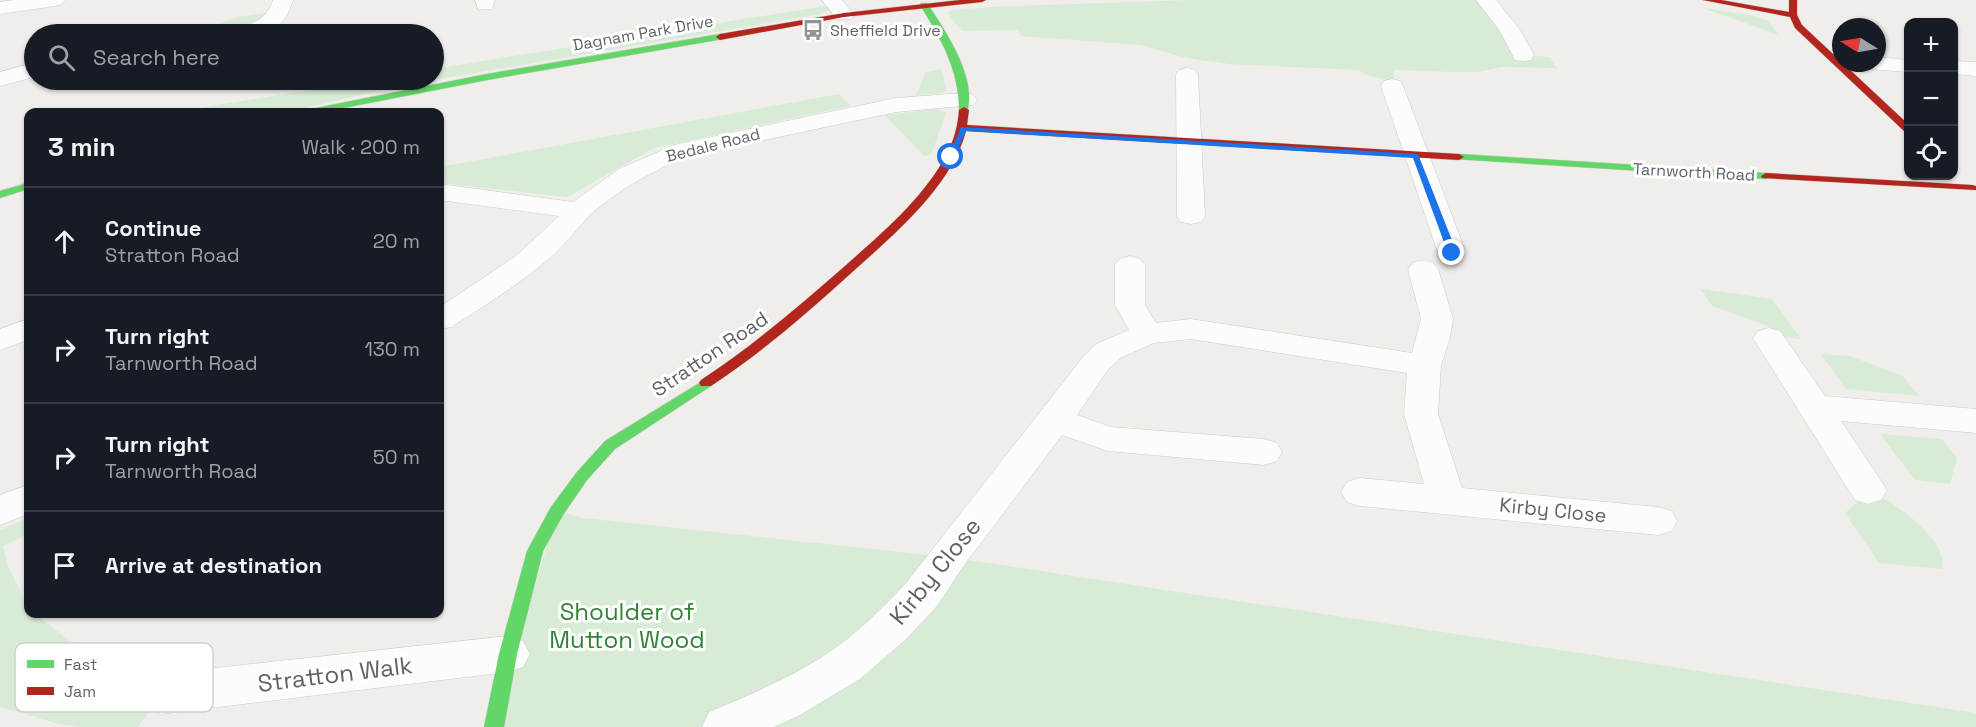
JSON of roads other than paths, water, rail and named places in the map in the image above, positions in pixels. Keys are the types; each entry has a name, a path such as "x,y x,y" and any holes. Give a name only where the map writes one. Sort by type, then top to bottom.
{"street":[{"path":"0,8 55,0"},
{"path":"269,24 278,16 283,0"},
{"name":"Dagnam Park Drive","path":"444,85 838,7 924,5 982,0"},
{"path":"1486,0 1510,30 1523,55"},
{"path":"1707,0 1793,15"},
{"path":"1793,0 1793,15 1798,26 1832,56"},
{"name":"Stratton Road","path":"494,727 508,654 535,551 557,511 582,476 610,445 743,360 859,261 925,194 951,157 963,128 965,100 963,77 956,57 924,5"},
{"path":"1886,64 1904,66"},
{"path":"1958,68 1976,69"},
{"path":"1849,72 1905,126"},
{"path":"0,79 24,73"},
{"path":"1187,75 1191,216"},
{"path":"1392,86 1452,253"},
{"name":"Dagnam Park Drive","path":"331,108 421,90"},
{"name":"Bedale Road","path":"444,317 539,252 604,189 636,169 683,150 896,105 965,100"},
{"name":"Tarnworth Road","path":"963,128 1974,190"},
{"path":"1958,176 1974,190"},
{"path":"0,195 24,187"},
{"path":"444,193 579,211"},
{"path":"1130,266 1130,305 1147,334"},
{"path":"1423,269 1437,319 1434,338 1424,365 1421,414 1447,500"},
{"name":"Kirby Close","path":"725,727 784,701 844,666 890,628 922,594 1095,364 1108,351 1147,334 1191,329 1424,365"},
{"path":"0,340 24,331"},
{"path":"1769,338 1868,490"},
{"path":"1815,407 1976,421"},
{"path":"1055,420 1108,439 1264,452"},
{"name":"Kirby Close","path":"1360,492 1658,521"},
{"path":"0,511 24,501"},
{"name":"Stratton Walk","path":"213,688 508,654"}],"place":[{"name":"Sheffield Drive","path":"813,30"}],"park label":[{"name":"Shoulder of Mutton Wood","path":"627,625"}]}
